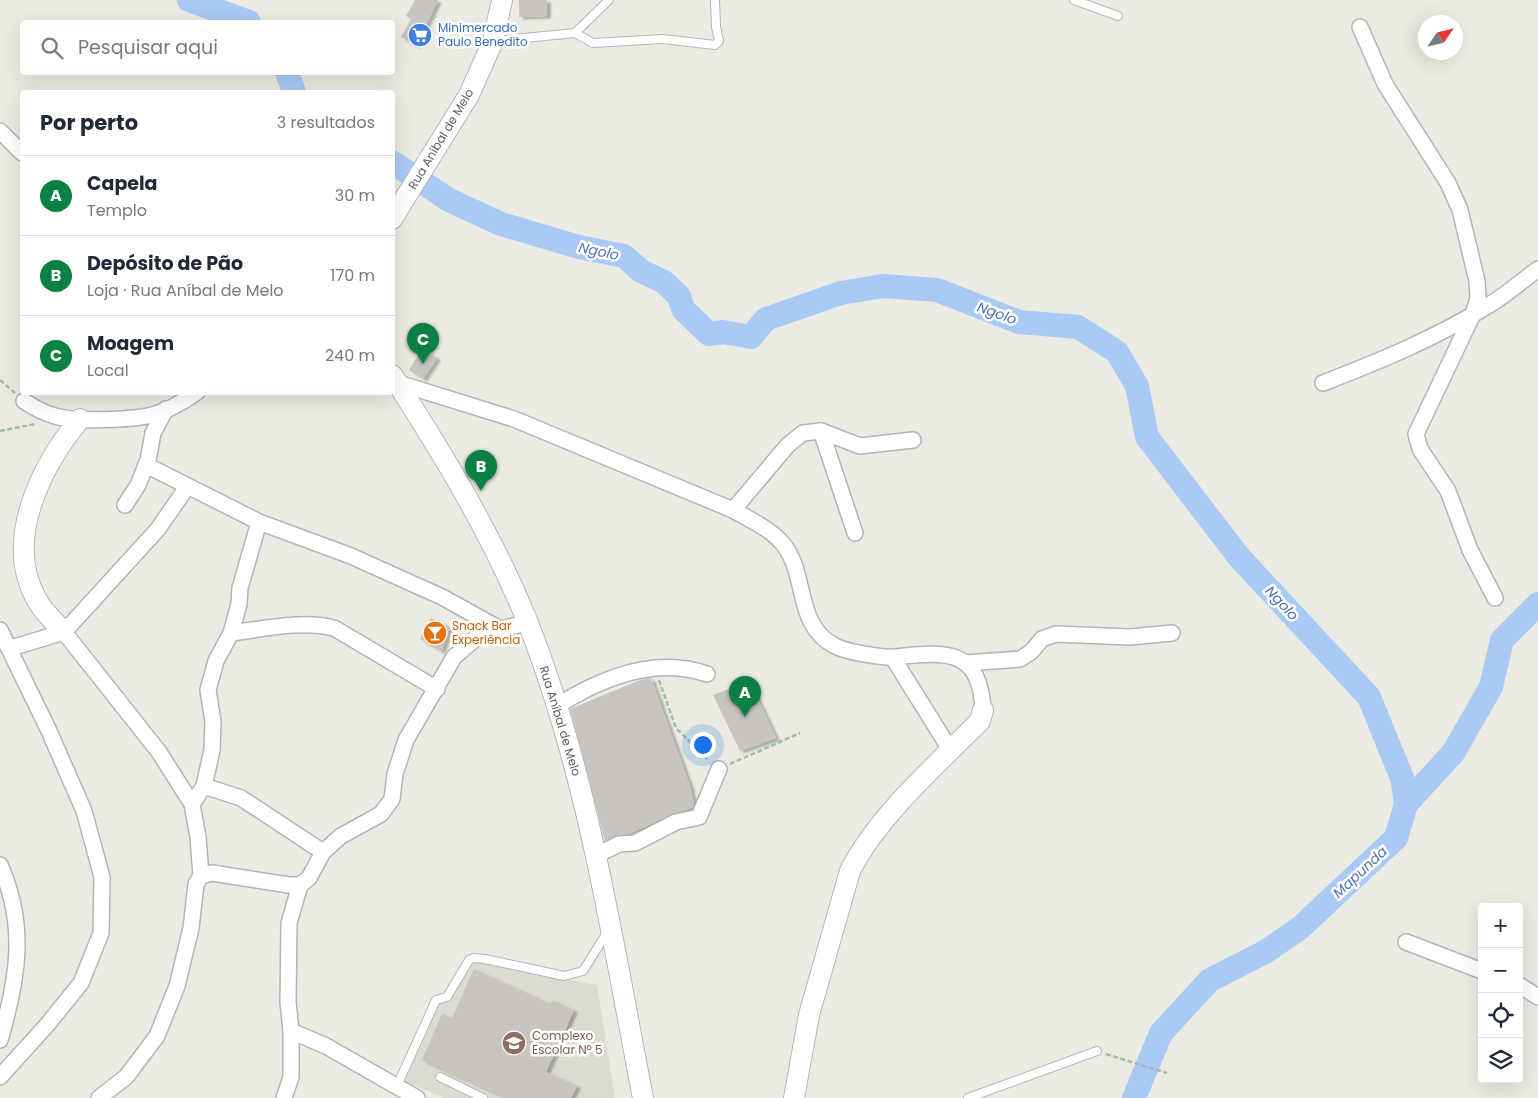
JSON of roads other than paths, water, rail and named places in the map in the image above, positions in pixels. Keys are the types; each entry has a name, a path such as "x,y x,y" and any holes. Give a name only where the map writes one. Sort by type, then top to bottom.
{"street":[{"name":"Rua Aníbal de Melo","path":"395,214 470,95 493,41 502,0"},
{"path":"1360,27 1385,84 1448,183 1460,210 1477,281 1478,298 1473,314 1416,434 1420,450 1448,492 1470,550 1495,598"},
{"path":"0,131 20,151"},
{"path":"1323,383 1386,358 1473,314 1538,269"},
{"name":"Rua Aníbal de Melo","path":"395,379 491,541 528,623 557,706 578,777 643,1098"},
{"path":"395,379 514,418 733,510 766,530 783,544 793,561 800,595 819,634 836,647 893,658 935,652 950,655 965,662 1020,659 1031,652 1042,639 1056,634 1130,637 1172,633"},
{"path":"24,401 37,410 56,417 80,419 151,415 180,403 192,395"},
{"path":"125,505 138,485 146,465 153,433 166,409"},
{"path":"80,419 59,444 36,488 27,516 24,548 26,575 37,601 64,632 159,752 192,804 198,837 201,876 196,884 191,928 177,986 157,1036 126,1077 99,1098"},
{"path":"733,510 788,445 803,433 821,431 860,446 913,440"},
{"path":"821,431 855,533"},
{"path":"146,465 259,522 352,556 442,597 500,629"},
{"path":"11,648 64,632 158,529 187,487"},
{"path":"192,804 204,786 212,750 213,722 208,690 216,661 230,632 259,522"},
{"path":"284,1098 290,1077 291,1031 288,1002 289,923 300,885 308,878 323,852 341,836 380,814 392,799 396,774 406,740 454,657 476,638 500,629 528,623"},
{"path":"230,632 300,624 319,624 334,628 437,689"},
{"path":"0,630 11,648 84,811 102,877 100,933 81,983 47,1026 0,1077"},
{"path":"893,658 951,751"},
{"path":"794,1098 809,1015 850,870 861,850 980,722 983,710 979,685 965,662"},
{"path":"557,706 598,683 644,669 687,667 707,674"},
{"path":"595,856 619,844 635,843 676,822 700,817 719,769"},
{"path":"204,786 241,798 323,852"},
{"path":"0,866 17,918 18,970 0,1040"},
{"path":"201,876 212,873 300,885"},
{"path":"1406,942 1478,969"},
{"path":"1523,988 1538,998"},
{"path":"291,1031 326,1046 375,1073 395,1093 417,1098"}],"lane":[{"path":"575,33 609,0"},
{"path":"493,41 575,33 593,43 664,39 715,45 720,41 716,27 715,0"},
{"path":"1074,0 1118,16"},
{"path":"395,1093 436,1000 447,997 469,960 474,958 485,959 564,976 583,971 610,928"},
{"path":"968,1098 1097,1051"},
{"path":"440,1077 483,1098"}],"waterway":[{"name":"Ngolo","path":"189,0 244,20"},
{"name":"Ngolo","path":"288,75 293,90"},
{"name":"Ngolo","path":"395,164 449,200 501,224 579,247 624,256 641,271 664,282 679,296 683,309 709,334 723,332 751,337 766,319 841,293 883,286 937,290 1019,322 1078,327 1117,352 1137,386 1147,437 1239,557 1369,697 1402,778 1406,804"},
{"name":"Mapunda","path":"1134,1098 1161,1033 1210,980 1265,952 1300,928 1396,838 1406,804 1453,753 1491,687 1502,640 1538,604"}],"place":[{"name":"Minimercado Paulo Benedito","path":"420,35"},
{"name":"Moagem","path":"423,364"},
{"name":"Depósito de Pão","path":"481,491"},
{"name":"Snack Bar Experiência","path":"435,633"},
{"name":"Capela","path":"745,717"},
{"name":"Complexo Escolar Nº 5","path":"514,1043"}]}
